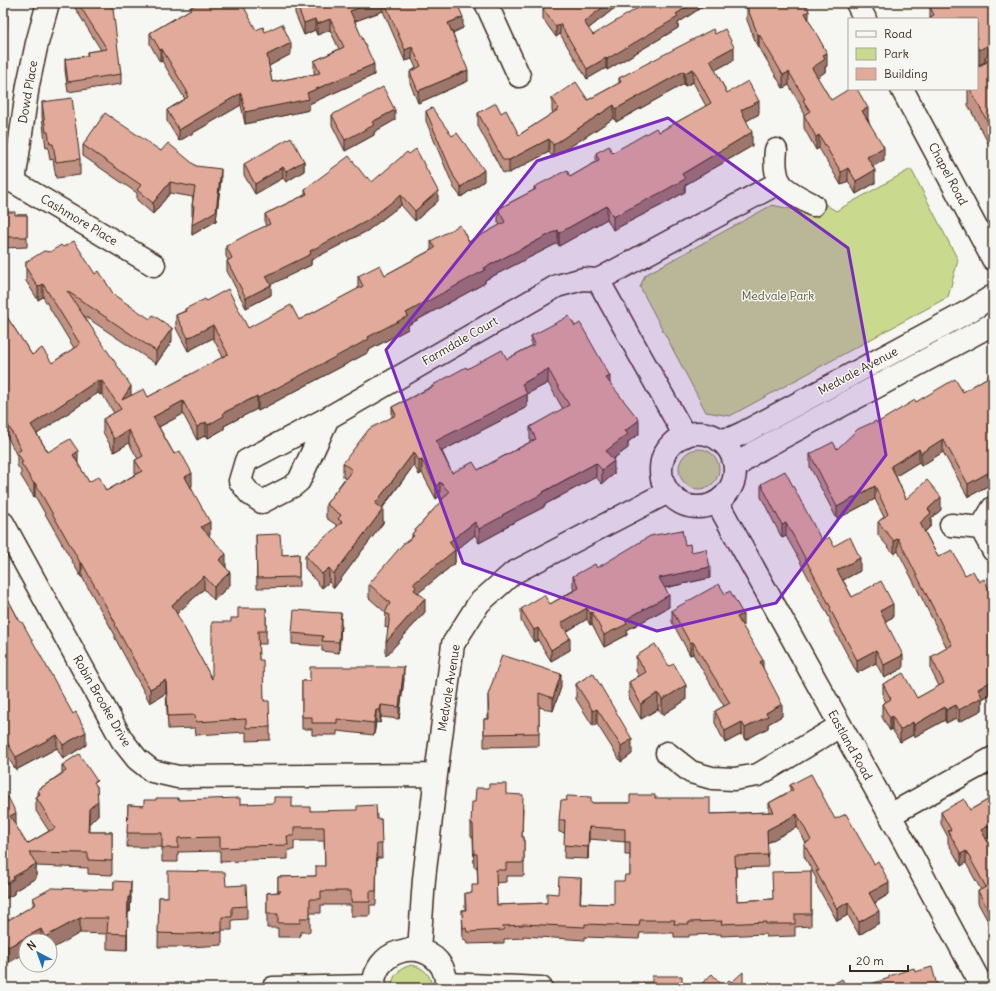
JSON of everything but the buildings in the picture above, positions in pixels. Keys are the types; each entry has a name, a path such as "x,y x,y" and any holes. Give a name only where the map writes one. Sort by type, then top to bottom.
{"street":[{"name":"Dowd Place","path":"9,181 37,44 48,3"},
{"path":"486,3 519,76"},
{"path":"857,3 864,18"},
{"name":"Chapel Road","path":"903,90 993,259"},
{"path":"776,150 776,165 780,182 791,193 813,205"},
{"name":"Cashmore Place","path":"9,181 154,265"},
{"name":"Farmdale Court","path":"328,418 557,286 583,279 598,280 780,182"},
{"path":"598,280 685,436"},
{"name":"Medvale Avenue","path":"719,440 732,438 743,433 965,314 993,296"},
{"name":"Medvale Avenue","path":"735,468 753,453 993,324"},
{"path":"702,434 719,440 727,447 733,457 735,468 731,488 725,496 717,502 707,506 696,507 685,505 676,500 668,492 663,482 661,471 667,450 675,442 685,436 702,434"},
{"name":"Medvale Avenue","path":"419,950 424,879 454,644 479,603 513,573 668,492"},
{"name":"Eastland Road","path":"717,502 890,815 983,988"},
{"path":"981,528 993,508"},
{"name":"Robin Brooke Drive","path":"3,523 122,740 137,759 152,771 178,777 436,776"},
{"path":"951,524 981,528"},
{"path":"981,528 993,550"},
{"path":"667,753 691,772 712,778 734,779 758,775 840,726"},
{"path":"890,815 993,758"},
{"path":"273,988 374,987 376,975 380,965 397,951 408,949 419,950 430,954 439,962 445,973 446,986 541,988"}],"highlighted area":[{"path":"668,118 848,248 886,455 776,603 657,631 463,563 386,350 537,161"}],"green space":[{"name":"Medvale Park","path":"911,169 958,260 948,297 730,416 706,412 640,287 645,275 772,205 810,213 818,200 836,211"},
{"path":"699,449 707,451 713,455 717,461 719,469 717,477 713,483 707,487 699,489 691,487 685,483 681,477 679,469 681,461 685,455 691,451"},
{"path":"412,965 424,970 429,976 432,988 392,988 393,979 397,973 403,968"}]}
